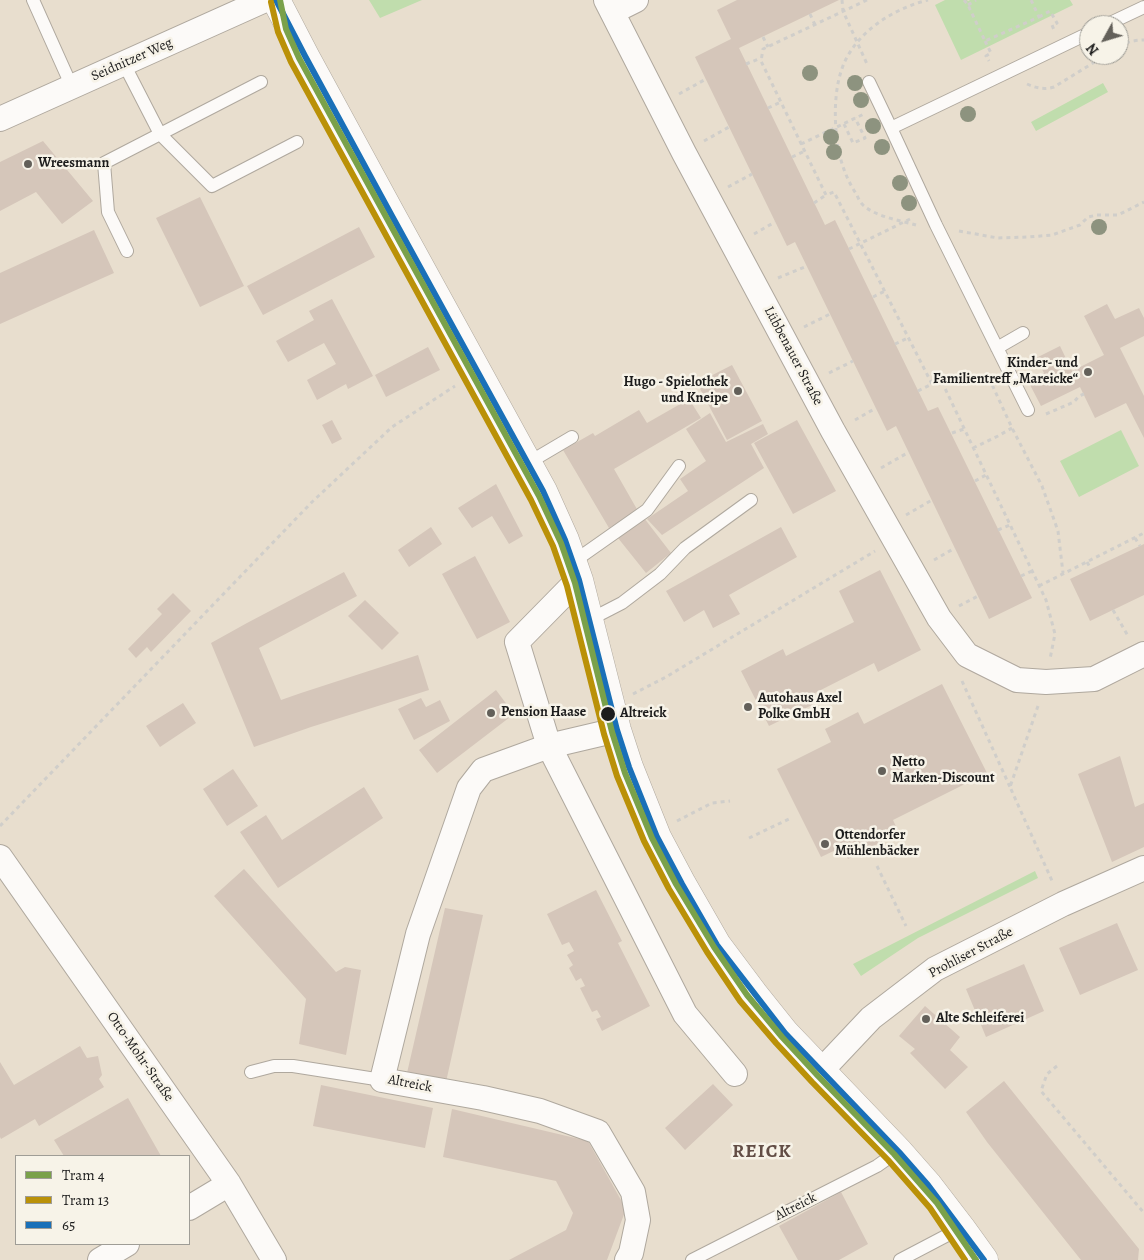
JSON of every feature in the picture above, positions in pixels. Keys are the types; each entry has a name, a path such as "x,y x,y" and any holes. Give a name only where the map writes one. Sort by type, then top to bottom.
{"street":[{"name":"Seidnitzer Weg","path":"0,119 265,0"},
{"path":"276,0 543,491 565,540 576,571 628,767 655,833 682,884 717,944 785,1033 928,1185 984,1260"},
{"path":"609,6 636,0"},
{"name":"Lübbenauer Straße","path":"609,6 833,431 938,618 967,655 1017,680 1046,682"},
{"path":"576,571 575,583 517,642 548,746 685,1014 735,1074"},
{"path":"1046,682 1094,679 1141,655"},
{"name":"Altreick","path":"614,718 484,770 469,788 418,934 382,1080 483,1098 540,1111 598,1132 634,1192 638,1220 631,1253 626,1260"},
{"name":"Otto-Mohr-Straße","path":"0,857 229,1184 274,1260"},
{"name":"Prohliser Straße","path":"821,1071 871,1018 936,970 1063,904 1144,868"},
{"path":"190,1207 229,1184"},
{"path":"100,1260 125,1245"}],"lane":[{"path":"33,0 72,87"},
{"path":"1127,15 1144,7"},
{"path":"891,128 1079,38"},
{"path":"124,64 160,134 212,186 297,142"},
{"path":"127,251 108,212 104,163 261,82"},
{"path":"869,82 928,209 1028,410"},
{"path":"997,348 1024,332"},
{"path":"528,463 572,438"},
{"path":"576,571 647,510 679,466"},
{"path":"589,620 622,603 660,574 685,548 751,500"},
{"path":"251,1072 274,1066 293,1066 382,1080"},
{"name":"Altreick","path":"692,1260 877,1166 894,1154 892,1146"},
{"path":"900,1260 961,1228"}],"path":[{"path":"842,0 843,12 856,43 874,77 869,82"},
{"path":"826,195 761,58 763,49 768,46 867,0"},
{"path":"964,0 968,4 985,41 1050,11 1057,23 1052,25 1055,30 1062,27 1070,42"},
{"path":"968,4 976,0"},
{"path":"1031,0 1039,17"},
{"path":"810,14 814,25"},
{"path":"763,37 768,46"},
{"path":"1129,42 1144,40"},
{"path":"746,64 761,58"},
{"path":"1013,69 1020,80 1046,89 1054,87 1090,65"},
{"path":"659,104 706,79"},
{"path":"768,108 781,102"},
{"path":"801,144 880,105"},
{"path":"844,124 854,143 865,138 855,118"},
{"path":"792,157 804,151"},
{"path":"814,203 834,192 932,384"},
{"path":"936,225 998,238 1052,235 1080,224 1088,218 1097,215 1118,215 1144,202"},
{"path":"849,249 928,209"},
{"path":"756,287 808,266"},
{"path":"873,297 885,291"},
{"path":"784,338 830,314"},
{"path":"896,344 908,338"},
{"path":"0,826 312,502 392,427 477,372"},
{"path":"918,391 941,380 1046,600 1055,634 1046,682 1010,787"},
{"path":"1028,410 1032,420 1074,402 1079,396 1084,394"},
{"path":"973,448 1012,428 1042,486 1058,531 1063,573"},
{"path":"952,433 964,429"},
{"path":"861,479 908,452"},
{"path":"975,481 986,476"},
{"path":"998,530 1010,524"},
{"path":"1039,586 1144,533"},
{"path":"1135,538 1140,546"},
{"path":"614,718 666,677 895,539"},
{"path":"1086,562 1091,569"},
{"path":"1021,576 1032,571"},
{"path":"1113,610 1141,655"},
{"path":"961,679 1063,904"},
{"path":"655,833 712,802 730,801"},
{"path":"749,838 791,818"},
{"path":"877,866 906,926"},
{"path":"1058,1066 1047,1074 1042,1091 1144,1213"}],"green space":[{"path":"369,0 422,0 380,18"},
{"path":"945,0 1070,0 1073,5 961,60 935,5"},
{"path":"1103,83 1108,92 1036,131 1031,122"},
{"path":"1121,430 1139,466 1079,497 1060,461"},
{"path":"1035,871 1038,878 918,938 861,976 853,964"}],"building":[{"path":"737,0 839,0 739,48 825,225 835,220 928,411 938,407 1032,598 989,619 896,426 887,431 795,242 787,246 695,57 731,39 717,10"},
{"path":"43,141 93,201 62,224 36,192 0,211 0,162"},
{"path":"200,197 244,286 200,307 156,218"},
{"path":"359,227 375,257 263,315 247,286"},
{"path":"94,230 114,273 0,324 0,273"},
{"path":"332,299 373,376 348,389 346,384 317,400 307,380 336,364 324,343 288,362 276,341 314,320 309,311"},
{"name":"Kinder- und Familientreff „Mareicke“","path":"1107,304 1115,319 1139,308 1144,318 1144,336 1120,348 1144,396 1144,438 1126,403 1095,418 1080,387 1041,406 1028,381 1044,373 1036,358 1060,346 1072,371 1104,355 1084,316"},
{"path":"428,347 440,370 386,397 375,375"},
{"path":"732,365 762,421 727,440 697,383"},
{"path":"689,399 701,418 614,469 638,511 609,528 563,450 593,433 595,436 639,410 647,423"},
{"path":"710,413 726,442 763,424 768,434 751,444 764,468 662,535 647,519 688,491 680,479 706,461 686,429"},
{"path":"332,420 342,439 332,444 322,425"},
{"path":"797,420 836,491 793,514 754,443"},
{"path":"496,484 523,536 509,544 492,516 472,528 458,508"},
{"path":"644,518 671,553 646,573 618,538"},
{"path":"431,527 442,544 409,567 398,550"},
{"path":"781,527 797,557 729,595 740,614 713,628 704,610 684,622 666,591"},
{"path":"1144,544 1144,595 1090,621 1070,579"},
{"path":"475,556 510,622 477,639 442,574"},
{"path":"880,570 921,650 878,672 874,663 807,697 812,705 769,726 741,671 783,649 786,656 854,622 839,591"},
{"path":"344,572 357,596 259,648 281,700 418,655 429,690 254,747 211,643"},
{"path":"173,593 191,611 151,652 147,647 136,658 128,649 162,614 157,609"},
{"path":"365,600 399,633 382,650 348,616"},
{"name":"Netto Marken-Discount","path":"942,684 987,773 893,820 899,833 848,859 842,847 821,857 777,769 831,742 825,729 858,712 864,724"},
{"path":"496,690 514,714 437,773 419,750"},
{"path":"421,698 426,707 440,700 450,721 414,740 398,709"},
{"path":"183,703 196,723 160,747 146,726"},
{"path":"1120,756 1135,807 1144,803 1144,847 1112,862 1078,774"},
{"path":"233,769 258,806 227,826 203,789"},
{"path":"364,787 383,818 278,888 240,832 266,815 282,840"},
{"path":"244,869 336,972 345,967 361,970 346,1055 299,1044 306,999 214,896"},
{"path":"596,890 622,941 618,943 650,1006 602,1031 596,1019 601,1017 597,1010 592,1012 580,988 585,986 581,978 576,981 569,968 573,965 567,955 574,951 569,942 562,945 547,914"},
{"path":"445,908 483,915 446,1082 407,1073"},
{"path":"1117,923 1138,970 1080,995 1059,948"},
{"path":"1024,964 1044,1011 986,1037 966,989"},
{"path":"925,1006 960,1037 950,1050 968,1067 945,1089 910,1053 915,1049 899,1036"},
{"path":"80,1046 87,1058 98,1056 102,1075 99,1079 104,1087 39,1126 35,1119 1,1139 0,1062 14,1085"},
{"path":"1004,1081 1139,1249 1138,1260 1081,1260 987,1142 966,1112"},
{"path":"713,1084 733,1105 685,1150 665,1128"},
{"path":"321,1085 433,1108 425,1148 313,1126"},
{"path":"128,1098 160,1155 63,1155 54,1140"},
{"path":"452,1109 588,1141 626,1209 607,1260 509,1260 566,1230 573,1213 556,1181 443,1157"},
{"path":"841,1192 868,1244 839,1260 798,1260 779,1226"}],"tram line":[{"name":"4","path":"280,0 286,29 299,58 539,496 561,543 575,583 612,732 625,773 652,838 676,884 714,947 747,995 782,1037 894,1154 937,1203 976,1260"},
{"name":"13","path":"271,2 278,32 291,62 531,500 553,546 567,586 604,734 617,776 644,841 669,889 707,952 740,1001 776,1043 888,1160 930,1208 965,1260"}],"transit line":[{"name":"65","path":"276,0 543,491 565,540 579,580 617,730 629,767 657,837 682,884 717,945 785,1033 928,1185 984,1260"}],"place":[{"name":"Wreesmann","path":"28,164"},
{"name":"Kinder- und Familientreff „Mareicke“","path":"1088,372"},
{"name":"Hugo - Spielothek und Kneipe","path":"738,391"},
{"name":"Autohaus Axel Polke GmbH","path":"748,707"},
{"name":"Pension Haase","path":"491,713"},
{"name":"Altreick","path":"608,714"},
{"name":"Netto Marken-Discount","path":"882,771"},
{"name":"Ottendorfer Mühlenbäcker","path":"825,844"},
{"name":"Alte Schleiferei","path":"926,1019"}],"district":[{"name":"REICK","path":"762,1152"}]}
